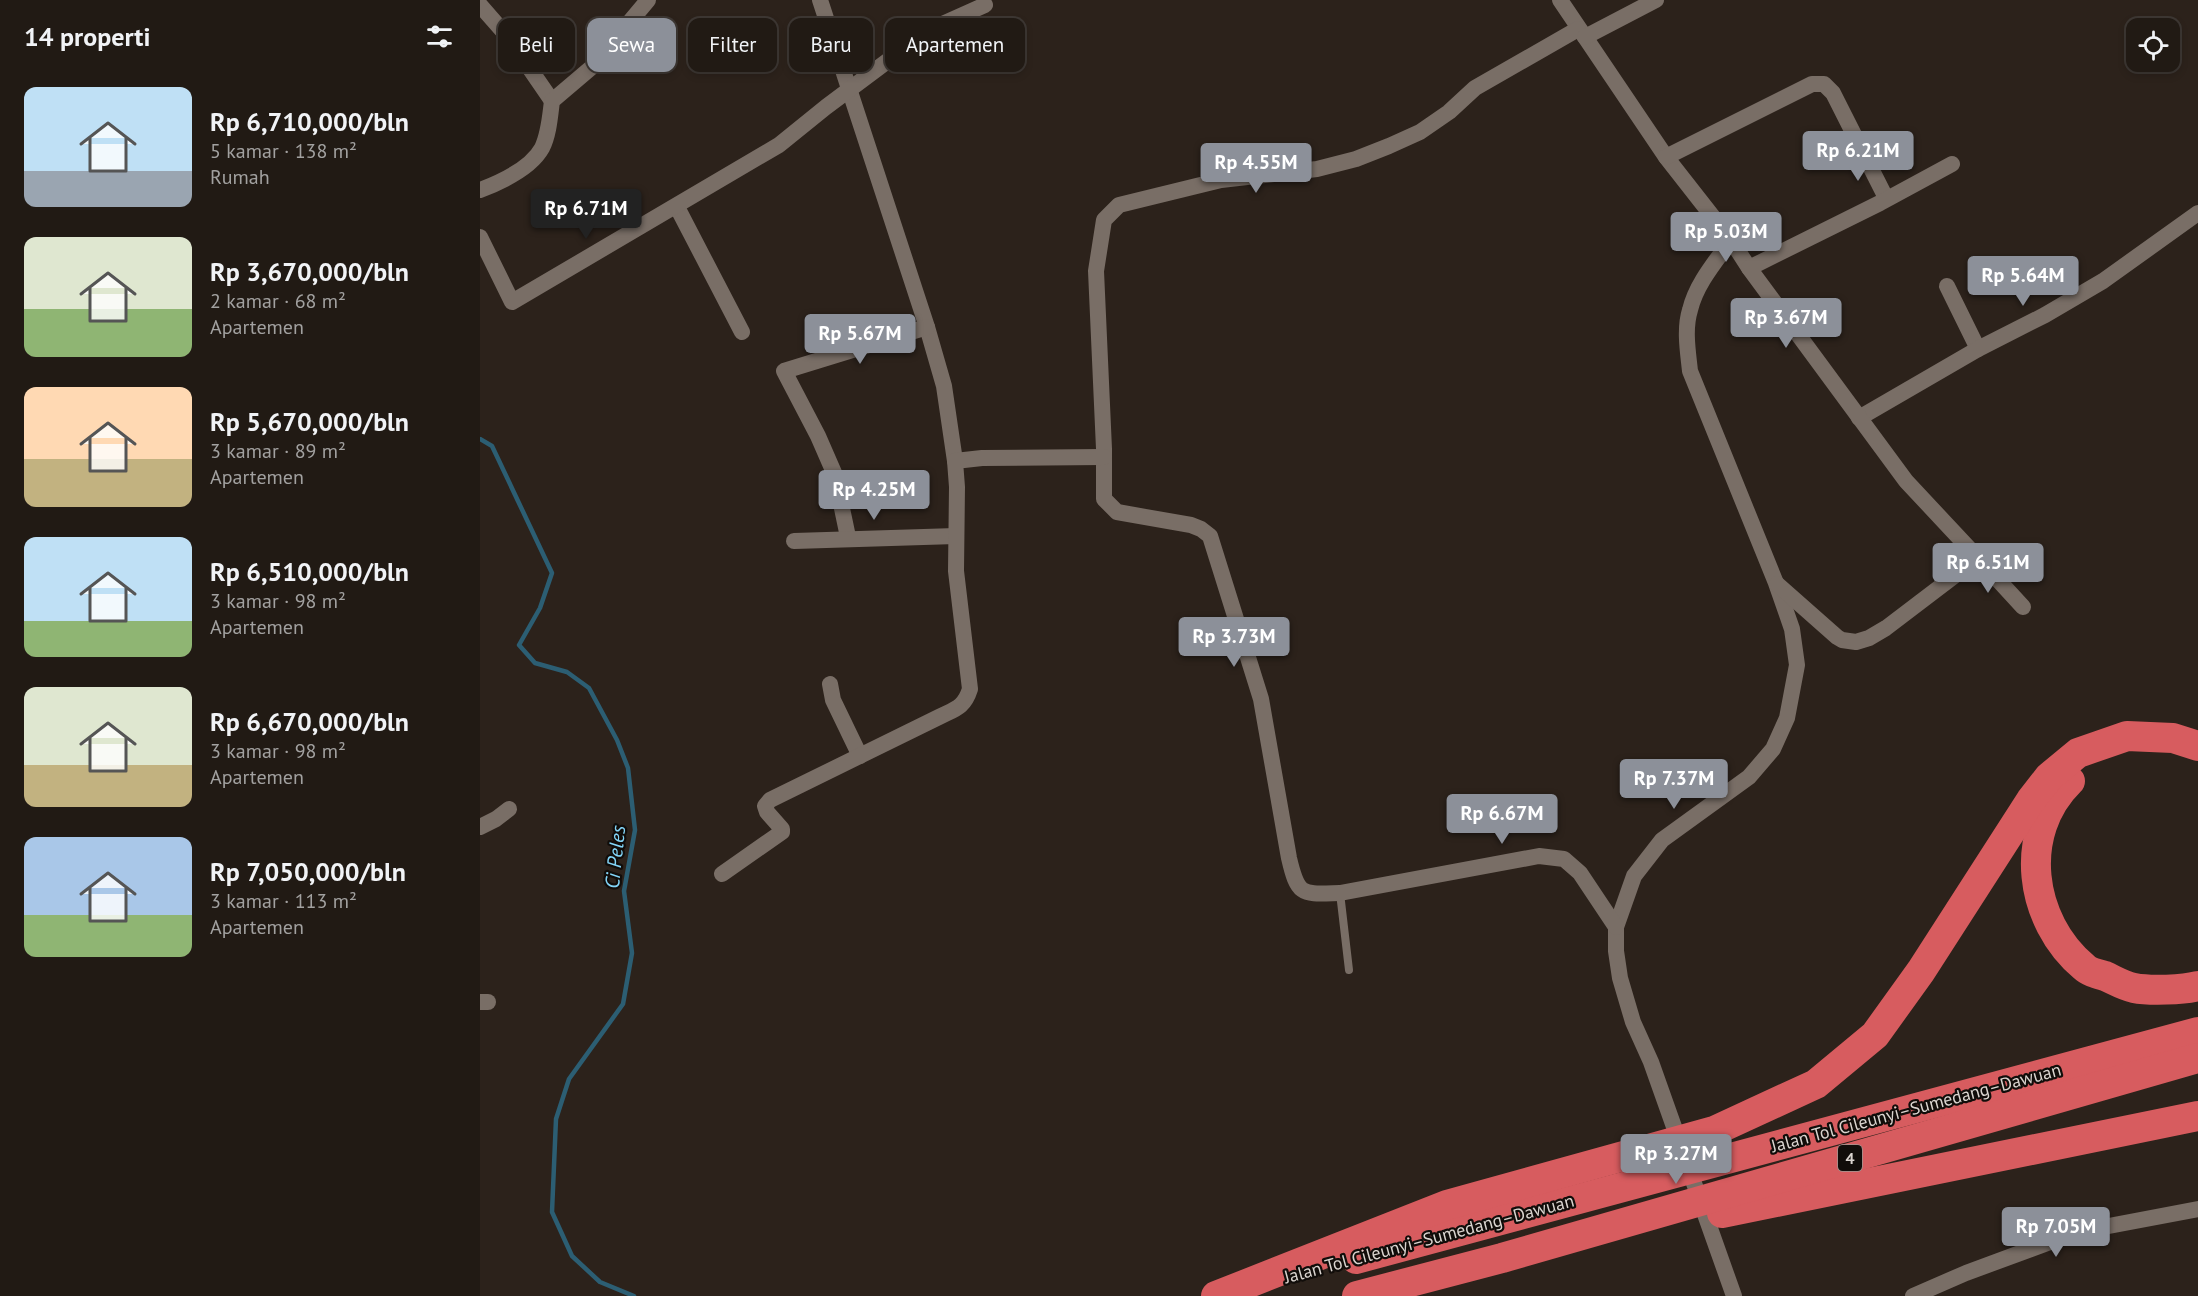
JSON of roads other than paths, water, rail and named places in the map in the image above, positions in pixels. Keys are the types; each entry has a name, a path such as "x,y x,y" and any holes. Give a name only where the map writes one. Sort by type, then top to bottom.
{"highway":[{"path":"1216,1296 1447,1205 1714,1131 1816,1084 1875,1035 1920,971 2031,800 2049,777 2078,753 2127,736 2173,738 2198,746"},
{"path":"2198,758 2170,747 2128,746 2089,761 2058,792 2041,825 2035,859 2038,895 2054,935 2085,969 2135,988 2187,989 2198,986"},
{"name":"Jalan Tol Cileunyi–Sumedang–Dawuan","path":"1216,1296 2198,1032"},
{"name":"Jalan Tol Cileunyi–Sumedang–Dawuan","path":"1358,1296 1502,1258 2198,1058"},
{"path":"1502,1258 2198,1116"}],"street":[{"path":"480,190 525,166 542,149 552,101 592,67 648,0"},
{"path":"722,874 782,832 767,812 765,804 963,705 970,689 956,571 955,461 944,387 851,89 820,0"},
{"path":"1560,0 1666,158 1731,240 1749,268 1906,481 2023,607"},
{"path":"1616,927 1580,873 1564,859 1539,856 1340,892 1306,893 1300,889 1294,880 1261,699 1210,536 1191,525 1117,512 1104,499 1096,270 1104,220 1119,205 1221,180 1317,169 1356,159 1420,132 1449,112 1475,88 1582,33 1656,0"},
{"path":"480,5 508,37 552,101"},
{"path":"480,237 512,302 779,145 929,30 985,5"},
{"path":"1666,158 1812,84 1824,84 1833,93 1886,198"},
{"path":"1749,268 1880,203 1952,164"},
{"path":"677,207 742,332"},
{"path":"1859,418 1978,349 2045,315 2103,281 2198,213"},
{"path":"1731,240 1711,267 1689,310 1687,339 1690,371 1776,584 1792,629 1797,665 1787,718 1773,749 1749,777 1662,840 1634,876 1616,927 1616,951 1620,978 1633,1022 1651,1062 1734,1296"},
{"path":"1947,286 1978,349"},
{"path":"848,537 835,476 818,436 784,371 927,327"},
{"path":"955,461 982,458 1104,457"},
{"path":"794,541 848,537 897,539 956,536"},
{"path":"1776,584 1837,637 1857,642 1886,628 1978,558"},
{"path":"830,684 833,700 860,756"},
{"path":"480,827 509,809"},
{"path":"1913,1296 1966,1273 2078,1232 2198,1209"}],"lane":[{"path":"1340,892 1349,970"}],"waterway":[{"name":"Ci Peles","path":"480,439 492,446 552,573 540,608 519,645 535,663 567,672 589,688 617,740 628,768 635,830 624,891 632,953 623,1004 569,1079 556,1119 552,1212 572,1256 600,1282 634,1296"}]}
